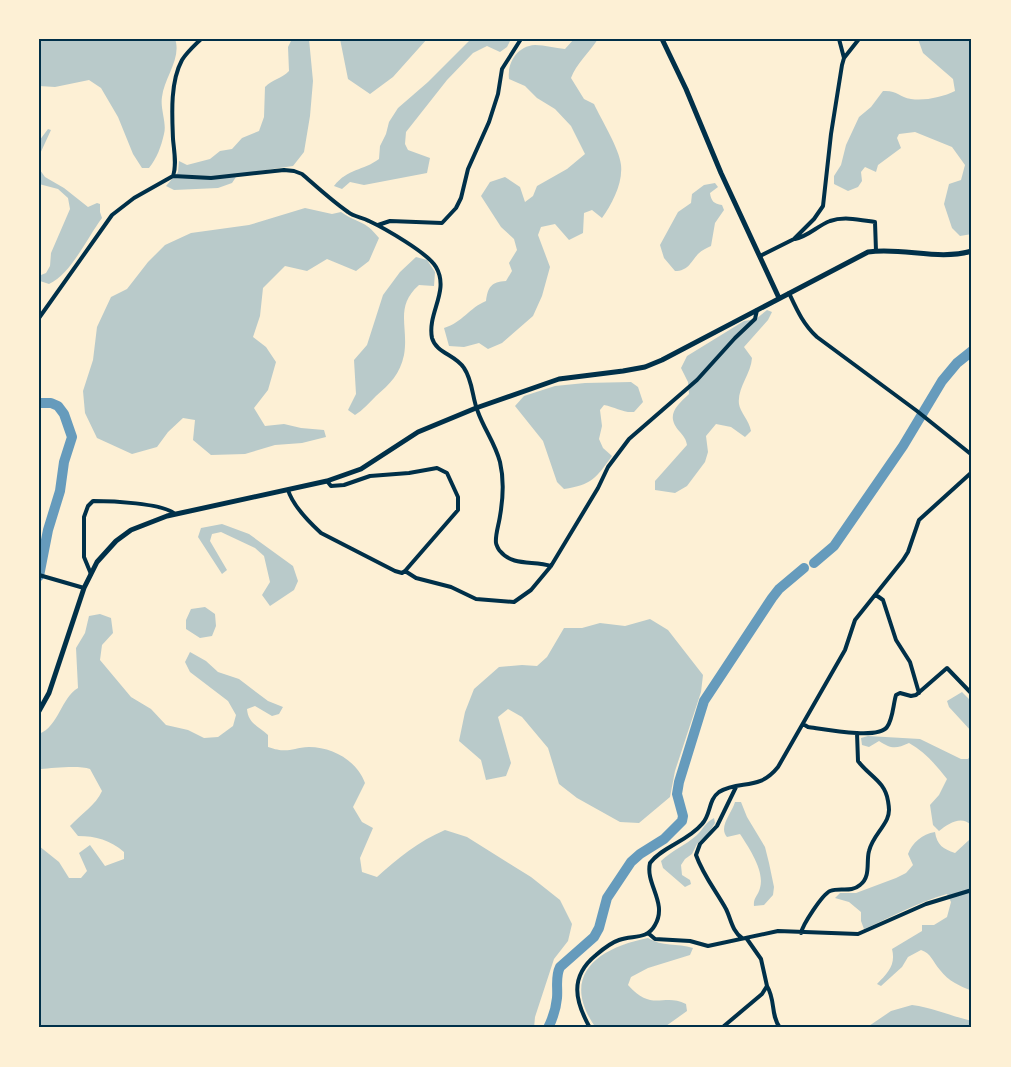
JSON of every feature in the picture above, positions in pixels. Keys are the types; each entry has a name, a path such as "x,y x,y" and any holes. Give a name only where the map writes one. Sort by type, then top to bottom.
{"main road":[{"path":"662,39 779,298"},
{"path":"39,711 53,683 84,588 91,574 105,552 125,534 145,524 176,514 327,481 361,469 418,432 476,408 559,379 645,367 686,349 852,260 876,251 893,250 949,255 972,251"}],"street":[{"path":"172,176 174,165 172,121 178,74 181,62 189,50 201,39"},
{"path":"378,225 390,221 442,223 456,208 461,198 468,169 489,122 498,94 502,69 521,39"},
{"path":"794,239 814,219 823,206 835,107 844,58 839,39"},
{"path":"844,58 859,39"},
{"path":"39,318 112,215 134,198 172,176 211,178 294,171 302,174 349,213 378,225 426,256 437,268 441,278 441,288 432,316 432,337 439,349 453,356 467,373 476,408 495,446 500,462 502,506 496,543 499,551 519,562 551,566"},
{"path":"759,256 794,239 805,237 830,221 844,218 875,222 876,251"},
{"path":"789,293 806,327 972,455"},
{"path":"288,490 290,497 321,533 395,571 451,587 476,598 514,603 531,590 551,566 616,454 629,439 697,380 755,319 757,310"},
{"path":"327,481 331,486 344,485 370,476 436,468 447,473 458,497 458,510 405,572"},
{"path":"590,1028 577,997 578,978 594,956 613,943 644,936 657,922 660,914 659,904 650,877 650,863 701,826 708,815 714,797 720,792 752,784 772,775 845,650 855,620 908,552 920,520 972,472"},
{"path":"91,574 84,557 84,517 88,506 93,501 156,507 176,514"},
{"path":"41,575 84,588"},
{"path":"876,595 883,600 892,631 910,662 919,693"},
{"path":"803,724 808,727 876,733 887,728 896,695 903,693 911,696 919,693 946,669 972,694"},
{"path":"801,933 824,895 839,889 855,889 863,884 867,876 872,844 888,819 890,810 887,791 858,761 857,733"},
{"path":"736,787 717,826 700,844 696,855 735,930 745,938 761,959 766,973 767,986 773,999 774,1018 780,1028"},
{"path":"648,933 655,939 690,941 708,946 767,932 862,934 926,904 972,890"},
{"path":"724,1026 762,994 767,986"}],"shaded area":[{"path":"39,39 175,39 176,53 162,97 164,134 149,168 142,168 133,154 118,117 101,88 89,80 55,87 39,86"},
{"path":"292,39 309,39 313,81 304,152 293,166 238,174 232,183 218,188 174,190 166,186 178,172 179,161 187,165 210,159 220,151 232,149 242,138 259,131 264,117 265,87 289,71 288,47"},
{"path":"340,39 427,39 393,77 370,94 348,79"},
{"path":"471,39 511,39 507,47 500,52 487,46 473,53 447,80 406,132 405,144 408,150 430,158 427,173 364,185 350,182 342,189 334,186 350,173 379,159 380,146 389,122 398,108"},
{"path":"574,39 598,39 571,78 584,99 594,104 617,151 621,172 616,193 602,218 592,210 584,213 583,233 569,240 555,224 541,227 538,235 550,267 542,296 533,316 502,343 488,349 479,343 464,347 449,346 444,328 486,301 491,286 506,281 512,271 509,263 517,250 514,239 501,227 481,196 490,182 505,177 520,187 525,202 533,196 537,186 567,169 585,154 571,126 555,109 537,98 525,86 509,79 514,56 523,48 542,45 565,49"},
{"path":"918,39 972,39 972,234 960,236 952,228 944,204 949,184 961,180 965,165 952,147 915,132 899,134 897,138 901,148 878,165 876,172 865,167 861,172 862,181 858,187 848,191 834,184 834,176 841,165 846,145 859,117 871,107 883,91 916,99 934,98 955,91 953,79 923,53"},
{"path":"48,129 51,130 39,156 39,141"},
{"path":"39,156 40,170 45,177 64,188 88,207 100,204 102,218 71,264 49,284 40,281 41,275 46,273 50,266 51,253 70,209 68,198 58,189 39,184"},
{"path":"715,183 718,187 710,193 711,198 713,202 722,205 724,210 715,223 711,246 700,253 686,268 675,271 664,258 660,245 678,212 691,203 692,194 704,185"},
{"path":"305,208 332,214 341,212 365,225 379,238 369,261 356,271 327,259 307,271 285,266 263,288 260,316 253,337 266,347 276,362 268,390 254,408 265,426 284,424 324,430 326,437 302,443 275,445 245,454 211,455 193,440 195,420 183,418 168,432 157,447 132,454 97,438 85,413 83,391 93,360 97,327 111,297 127,289 165,245 191,233 249,225"},
{"path":"416,257 427,260 435,272 434,286 419,285 411,293 405,309 405,345 400,368 390,383 355,415 348,410 356,394 354,360 367,345 383,295 400,272"},
{"path":"767,310 772,312 768,320 744,347 752,358 740,392 739,404 751,431 745,437 731,427 716,424 706,436 708,452 705,462 687,486 675,493 655,490 655,481 687,445 673,421 673,416 676,407 689,394 688,382 681,368 687,356 744,321 756,319"},
{"path":"631,382 638,387 643,402 634,412 626,412 604,405 600,410 602,426 599,439 603,448 612,456 602,470 587,483 564,489 557,482 543,441 515,406 524,396 555,386"},
{"path":"222,524 249,534 293,566 298,581 294,590 270,606 262,595 270,582 264,556 255,548 221,532 212,534 210,541 227,570 222,574 198,537 201,528"},
{"path":"205,607 215,614 216,626 212,636 200,638 186,629 186,620 191,609"},
{"path":"100,614 111,618 113,633 102,645 100,660 131,697 151,709 166,725 188,730 204,738 218,737 233,726 236,715 228,701 190,672 185,662 190,652 206,661 218,672 239,679 268,701 283,707 279,714 272,716 255,706 247,709 251,721 268,735 268,747 285,750 318,748 335,753 350,762 365,783 353,807 362,822 373,828 360,858 362,872 377,877 409,850 445,830 467,837 531,877 560,900 572,924 568,941 554,959 535,1017 534,1028 39,1028 39,846 59,862 69,878 81,878 87,871 79,853 90,845 105,866 124,859 124,852 113,844 97,838 78,836 70,826 92,805 102,791 90,769 73,767 41,769 39,767 39,734 51,725 68,698 78,688 76,648 85,633 89,616"},
{"path":"650,619 668,630 703,675 701,692 675,771 670,797 639,823 620,822 577,798 559,784 548,748 522,717 508,709 498,717 511,763 506,776 486,780 481,760 459,741 465,712 474,689 499,667 537,666 547,657 564,628 582,628 600,623 625,626"},
{"path":"962,692 972,702 972,732 949,707 947,701"},
{"path":"868,736 920,739 961,759 968,759 972,754 972,991 947,977 930,956 921,950 908,957 902,967 881,986 877,984 890,968 893,960 892,949 922,931 922,925 934,925 947,917 951,902 947,894 915,905 864,929 861,912 849,902 835,898 840,893 856,893 906,873 913,865 908,854 910,850 918,840 926,835 935,832 941,846 955,853 969,840 971,825 967,822 955,822 939,831 933,825 930,805 939,795 947,779 930,759 909,743 897,747 887,746 879,741 869,747 862,745 861,738"},
{"path":"735,802 741,802 765,847 774,887 773,895 764,905 754,906 761,881 752,853 740,834 727,837 725,833 725,824"},
{"path":"714,818 715,823 708,834 681,865 682,875 690,880 691,884 685,887 663,868 661,861 693,839"},
{"path":"648,938 659,943 693,948 690,955 648,968 631,977 628,985 644,998 678,1001 686,1004 687,1011 666,1026 596,1028 586,1010 581,993 583,979 589,967 599,957 613,949"},
{"path":"912,1005 972,1021 972,1028 866,1028 891,1011"}],"waterway":[{"path":"814,563 834,546 903,446 942,381 957,363 972,351"},
{"path":"39,403 51,403 58,406 64,414 72,437 64,462 60,491 48,530 39,576"},
{"path":"548,1028 556,1006 557,978 560,967 594,937 599,928 607,898 631,862 664,839 682,821 683,816 677,794 679,782 704,701 772,598 804,568"}]}
